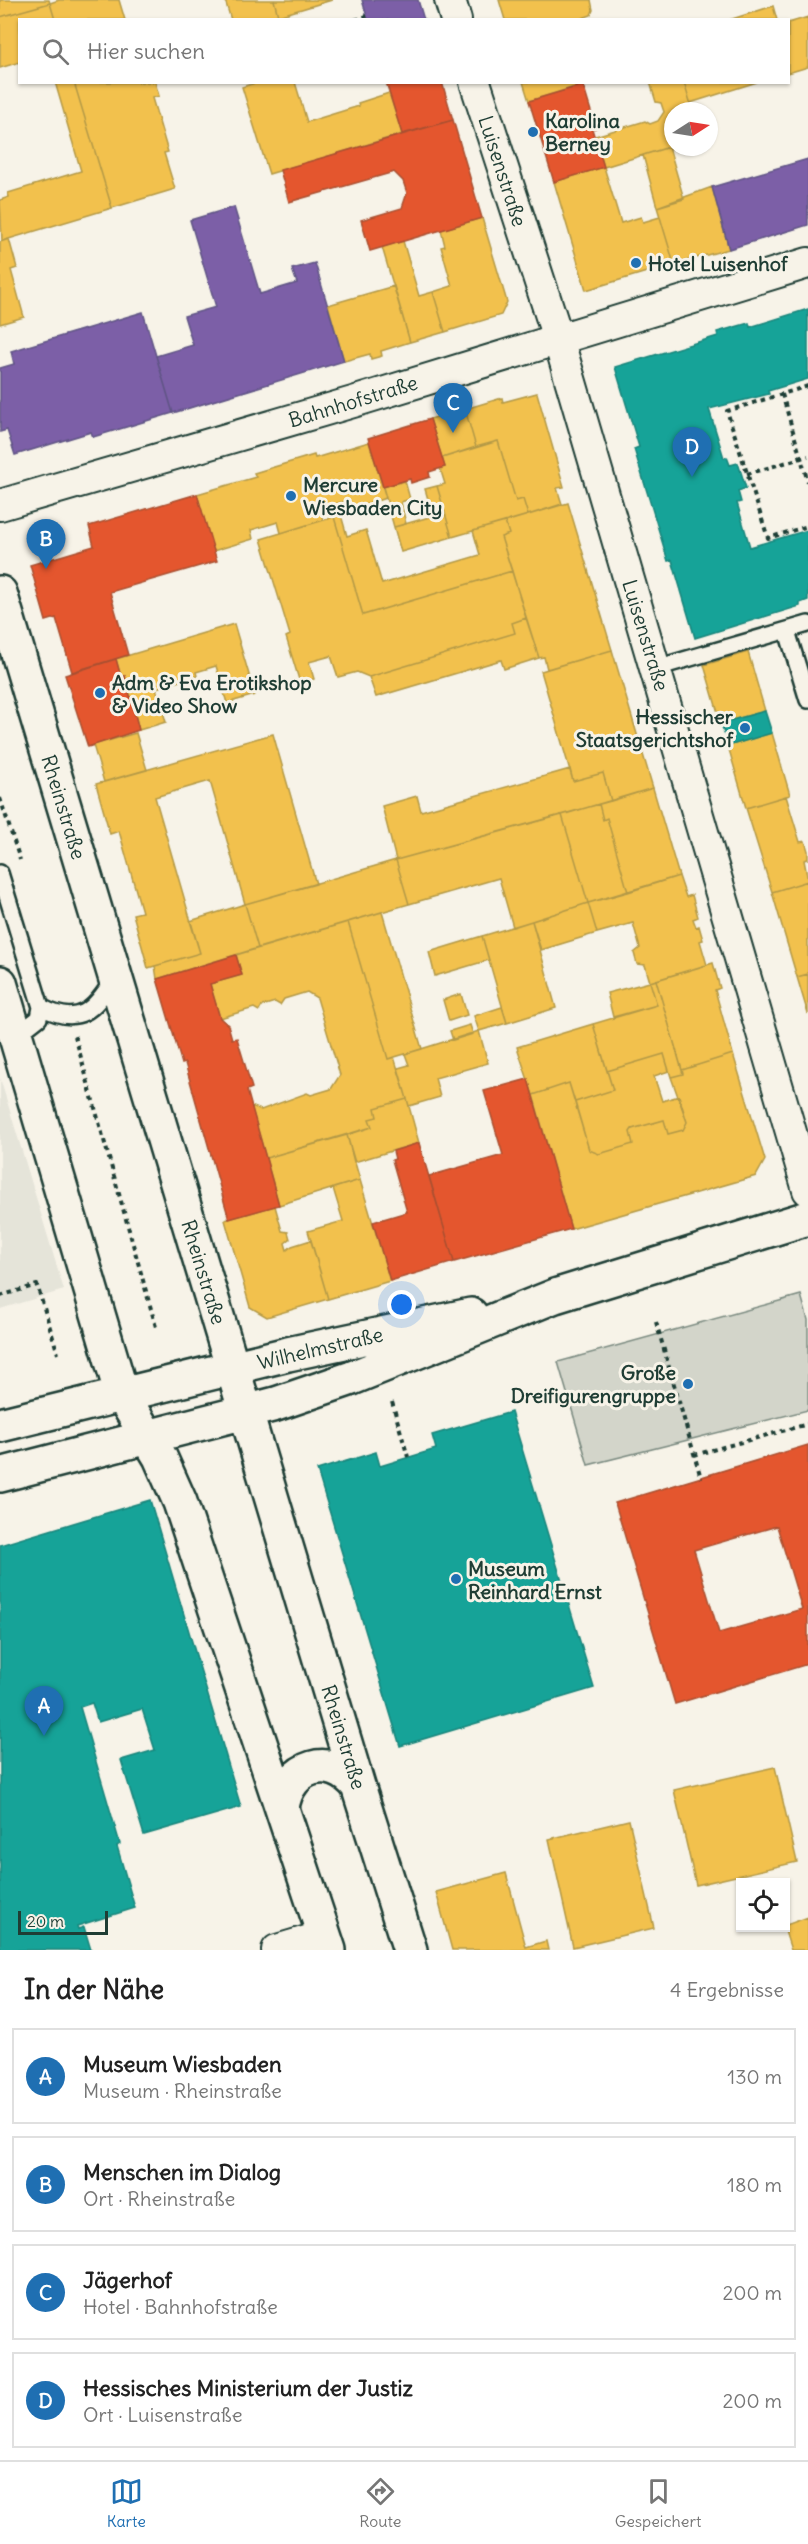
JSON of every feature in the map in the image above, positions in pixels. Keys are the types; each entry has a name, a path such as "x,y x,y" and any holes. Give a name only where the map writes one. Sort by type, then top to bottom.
{"main road":[{"name":"Rheinstraße","path":"0,593 358,1786 410,1950"},
{"path":"0,983 122,1395 160,1457 180,1502 326,1943"},
{"name":"Wilhelmstraße","path":"0,1425 232,1368 555,1296 808,1218"},
{"name":"Wilhelmstraße","path":"0,1475 246,1412 352,1378 555,1296"},
{"path":"282,1808 283,1797 294,1779 312,1768 333,1767 343,1771 358,1786"}],"street":[{"path":"450,0 455,18"},
{"name":"Luisenstraße","path":"476,84 558,338 808,1190"},
{"name":"Bahnhofstraße","path":"0,505 353,402 808,263"},
{"path":"277,1950 326,1943"}],"lane":[{"path":"656,668 808,624"},
{"path":"787,631 808,700"},
{"path":"0,873 41,1007 39,1018 16,1036"},
{"path":"41,1007 57,1016 69,1017 92,1009 102,999 115,977"}],"path":[{"path":"361,18 367,16"},
{"path":"808,386 727,411 768,538 808,526"},
{"path":"782,394 808,483"},
{"path":"747,474 808,456"},
{"path":"0,798 21,864"},
{"path":"69,1017 156,1327"},
{"path":"0,1296 37,1285 58,1354"},
{"path":"656,1322 701,1478"},
{"path":"392,1402 408,1457"},
{"path":"694,1455 808,1424"}],"shaded area":[{"path":"0,1078 64,1290 0,1309"},
{"path":"801,1295 808,1320 808,1410 588,1465 558,1362"}],"building: Wohnen":[{"path":"0,0 49,0 50,3 0,17"},
{"path":"59,0 119,0 124,18 54,18 50,3"},
{"path":"225,0 274,0 278,18 230,18"},
{"path":"274,0 332,0 278,16"},
{"path":"499,0 591,0 593,10 591,15 583,18 504,18"},
{"path":"50,3 54,18 18,18 18,63 0,68 0,17"},
{"path":"773,6 776,18 735,18"},
{"path":"808,17 808,67 790,72 790,22"},
{"path":"56,84 75,84 112,208 2,241 0,200 9,197 8,193 81,171"},
{"path":"75,84 156,84 159,96 152,98 168,152 164,153 175,189 112,208"},
{"path":"252,84 296,84 307,122 359,106 358,103 389,93 402,134 269,174 242,87"},
{"path":"524,84 584,84 529,101"},
{"path":"651,84 685,84 690,102 664,102 664,112 661,103 656,102"},
{"path":"685,84 751,84 690,102"},
{"path":"664,112 664,149 604,167 595,136 645,121 650,124 658,121"},
{"path":"664,149 664,156 672,156 684,199 657,207 643,155"},
{"path":"604,167 621,223 641,217 643,222 660,217 674,264 586,290 554,182"},
{"path":"712,187 729,249 674,264 657,207"},
{"path":"482,218 507,302 501,315 445,332 433,292 452,286 441,247 445,246 441,230"},
{"path":"9,239 17,268 11,270 24,317 0,324 0,242"},
{"path":"403,241 419,296 433,292 445,332 410,342 382,247"},
{"path":"394,286 410,342 381,351 382,356 371,359 370,354 344,361 328,305"},
{"path":"537,393 564,487 557,488 562,504 528,515 523,499 516,501 498,441 476,447 465,409 502,398 503,402"},
{"path":"465,409 476,447 442,458 430,419"},
{"path":"498,441 516,501 523,499 528,515 452,537 437,486 445,484 440,468 445,467 442,458"},
{"name":"Mercure Wiesbaden City","path":"369,442 386,498 348,510 346,501 320,508 323,520 281,533 278,522 251,530 253,539 213,551 197,494 256,477 254,473"},
{"path":"405,481 410,499 401,502 406,524 394,527 383,487"},
{"path":"437,486 452,537 401,552 394,527 433,516 425,489"},
{"path":"568,503 612,650 547,669 544,657 539,658 501,537 509,534 505,522"},
{"path":"341,515 347,536 366,530 382,584 480,555 473,531 505,522 509,534 501,537 512,571 363,615 334,517"},
{"path":"334,517 363,615 512,571 526,618 512,623 515,633 369,677 357,672 338,677 331,656 309,662 314,679 300,683 286,637 290,635 261,539"},
{"path":"526,618 539,658 504,669 501,660 376,697 369,677 515,633 512,623"},
{"path":"234,624 255,695 227,703 216,666 196,672 197,676 156,688 166,722 139,730 125,676 121,677 116,659"},
{"path":"612,650 653,788 611,801 603,773 573,781 541,671"},
{"path":"748,652 765,711 721,723 704,665"},
{"path":"136,733 147,770 104,782 93,745"},
{"path":"772,733 790,795 746,808 728,746"},
{"path":"273,734 316,884 245,904 210,781 155,797 200,953 148,968 133,914 142,912 119,831 110,834 96,784"},
{"path":"570,769 573,781 603,773 611,801 396,860 382,806 417,796 421,811"},
{"path":"653,788 679,876 628,892 607,818 603,820 599,804"},
{"path":"786,796 800,842 805,841 808,851 808,859 804,860 808,881 772,892 746,808"},
{"path":"599,804 603,820 607,818 628,892 588,903 562,815"},
{"path":"562,815 588,903 513,927 499,878 409,904 396,860"},
{"path":"396,860 409,904 258,948 245,904"},
{"path":"679,876 686,897 692,895 698,917 693,919 696,927 699,926 703,940 700,941 707,965 650,982 645,965 637,964 634,953 640,948 633,923 597,933 588,903"},
{"path":"808,881 808,974 797,977 772,892"},
{"path":"588,903 597,933 541,950 532,921"},
{"path":"245,904 258,948 157,979 155,966 200,953 190,921"},
{"path":"382,912 422,1049 388,1059 348,922"},
{"path":"532,921 556,1008 507,1023 482,936"},
{"path":"348,922 388,1059 394,1057 407,1099 375,1108 377,1117 369,1119 372,1127 266,1158 251,1106 261,1110 307,1093 311,1095 331,1089 340,1075 317,998 307,992 284,999 280,1005 275,1002 262,1006 259,1011 254,1008 220,1018 210,984 242,975 236,955"},
{"path":"482,936 489,960 435,976 429,952"},
{"path":"713,963 720,988 715,990 733,1054 682,1070 656,980"},
{"path":"808,974 808,1014 797,977"},
{"path":"656,980 683,1074 671,1077 664,1054 607,1071 593,1024 657,1005 650,982"},
{"path":"650,982 657,1005 613,1017 607,993"},
{"path":"461,994 467,1015 449,1021 443,1000"},
{"path":"502,1007 507,1023 479,1031 474,1016"},
{"path":"593,1024 613,1090 575,1102 569,1083 533,1095 517,1047"},
{"path":"470,1025 473,1034 453,1040 450,1031"},
{"path":"479,1031 488,1063 435,1078 440,1097 409,1106 398,1068 409,1065 405,1054"},
{"path":"664,1054 669,1071 654,1076 662,1101 679,1096 687,1122 683,1130 668,1134 664,1120 632,1129 630,1132 633,1144 599,1154 589,1150 575,1102 613,1090 607,1071"},
{"path":"733,1054 765,1160 756,1176 571,1229 533,1095 569,1083 589,1150 599,1154 633,1144 630,1132 632,1129 664,1120 668,1134 683,1130 687,1122 671,1077 683,1074 682,1070"},
{"path":"407,1099 419,1143 354,1162 347,1135 372,1127 369,1119 377,1117 375,1108"},
{"path":"347,1135 360,1180 279,1205 266,1158"},
{"path":"360,1180 390,1281 328,1299 308,1231 343,1221 333,1188"},
{"path":"275,1206 282,1231 288,1232 290,1239 285,1243 287,1250 311,1240 328,1299 267,1317 250,1307 225,1220"},
{"path":"775,1767 797,1862 696,1885 674,1790"},
{"path":"629,1820 654,1928 573,1947 549,1839"},
{"path":"506,1873 526,1947 546,1941 548,1950 452,1950 436,1892"},
{"path":"808,1917 808,1950 791,1950 785,1932 790,1932 790,1924"}],"building: Handel":[{"path":"387,84 443,84 453,120 402,134"},
{"path":"583,85 596,128 592,129 604,167 554,182 529,101"},
{"path":"453,120 482,218 370,251 361,220 402,208 407,193 403,181 394,172 289,202 280,170"},
{"path":"430,419 445,467 429,472 430,477 411,483 410,479 383,487 368,438"},
{"path":"197,494 217,561 110,592 128,655 72,672 56,618 46,621 30,565 94,546 89,526"},
{"name":"Adm & Eva Erotikshop & Video Show","path":"116,659 121,677 125,676 139,730 88,747 65,675"},
{"path":"236,955 242,975 210,984 220,1018 228,1025 232,1039 237,1038 252,1088 247,1090 279,1205 229,1219 185,1063 182,1064 157,979"},
{"path":"528,1079 571,1229 454,1262 429,1176 503,1155 484,1091"},
{"path":"419,1143 454,1262 390,1281 373,1222 407,1212 392,1160 395,1159 393,1151"},
{"path":"808,1445 808,1664 675,1704 615,1503","holes":["777,1526 802,1609 719,1633 694,1550"]}],"building: Büros":[{"path":"362,0 418,0 423,18 367,18"},
{"path":"808,159 808,225 729,249 712,187"},
{"path":"234,207 260,294 297,283 292,269 315,263 344,361 173,413 156,356 193,345 184,316 216,307 190,220"},
{"path":"143,312 173,413 93,437 91,432 15,455 7,430 0,432 0,368 14,364 11,351"}],"building: Öffentlich":[{"path":"808,309 808,379 768,391 769,394 709,409 724,458 727,457 730,465 738,463 746,488 738,491 741,502 737,503 750,547 808,530 808,600 800,603 800,606 695,638 672,560 668,561 634,449 639,447 615,367 718,336 717,332 749,323 750,327"},
{"path":"765,711 772,733 728,746 721,723"},
{"name":"Museum Reinhard Ernst","path":"511,1412 594,1688 400,1746 317,1470 376,1452 380,1466 436,1449 432,1435"},
{"path":"150,1500 241,1807 144,1835 121,1760 155,1750 142,1709 98,1722 92,1703 80,1707 120,1844 117,1846 135,1908 77,1926 78,1929 84,1927 91,1950 0,1950 0,1545"}],"place":[{"name":"Karolina Berney","path":"533,132"},
{"name":"Hotel Luisenhof","path":"636,263"},
{"name":"Jägerhof","path":"453,433"},
{"name":"Hessisches Ministerium der Justiz","path":"692,477"},
{"name":"Mercure Wiesbaden City","path":"291,496"},
{"name":"Menschen im Dialog","path":"46,569"},
{"name":"Adm & Eva Erotikshop & Video Show","path":"100,693"},
{"name":"Hessischer Staatsgerichtshof","path":"745,728"},
{"name":"Große Dreifigurengruppe","path":"688,1384"},
{"name":"Museum Reinhard Ernst","path":"456,1579"},
{"name":"Museum Wiesbaden","path":"44,1736"}]}
